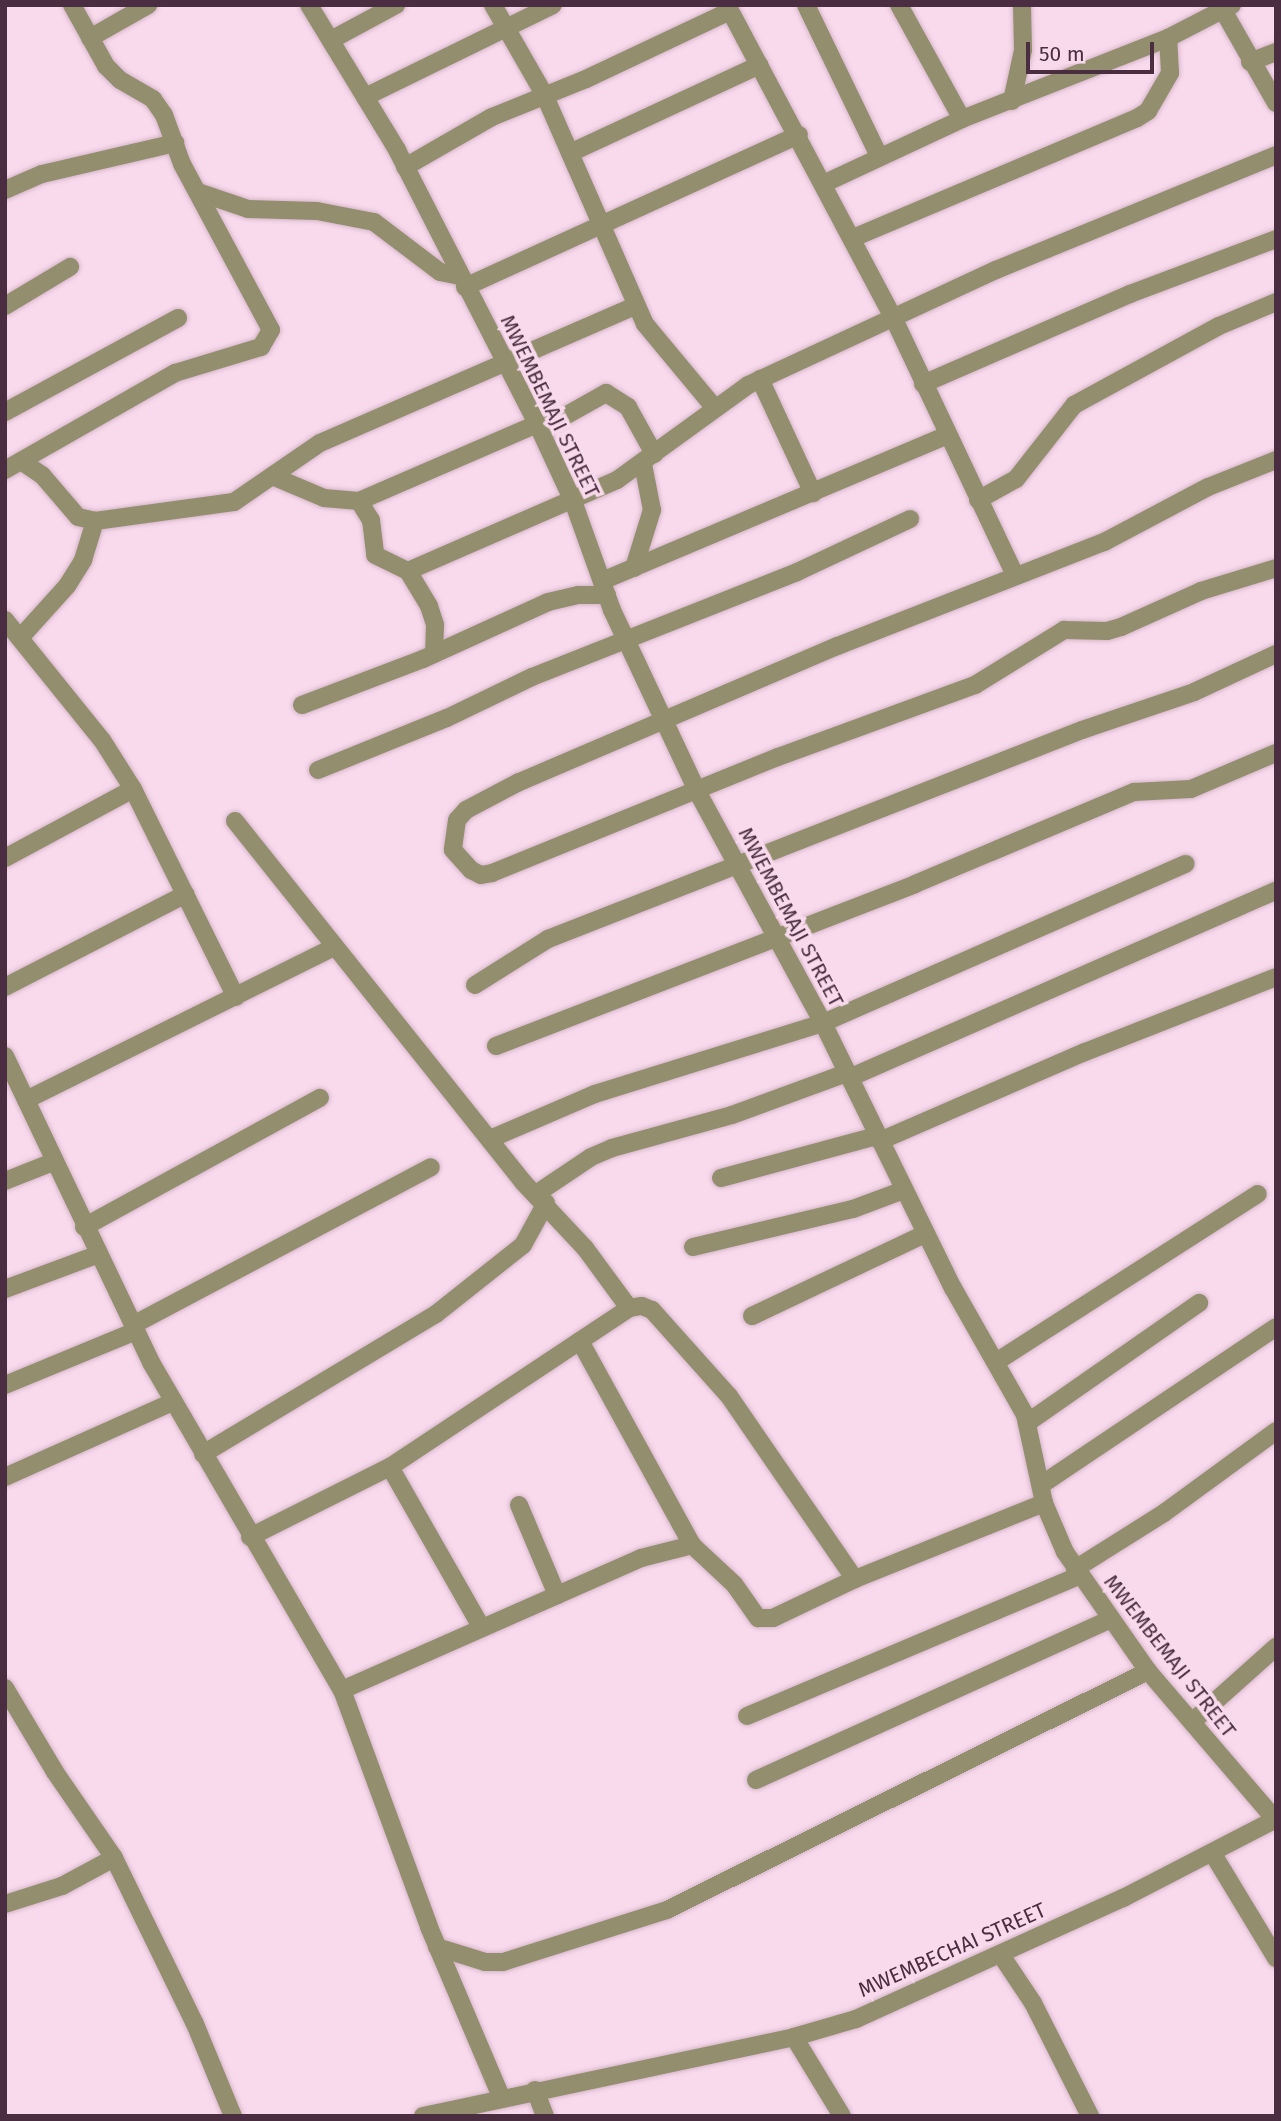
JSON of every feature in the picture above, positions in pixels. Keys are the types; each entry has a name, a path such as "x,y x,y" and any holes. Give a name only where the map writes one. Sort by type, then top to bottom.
{"street":[{"path":"13,466 175,373 261,347 269,341 271,330 265,310 198,192 153,99 120,80 90,38 72,5"},
{"path":"90,38 148,5"},
{"name":"MWEMBEMAJI STREET","path":"309,5 405,167 538,427 573,501 604,588 696,791 822,1023 925,1234 1027,1423 1043,1494 1077,1573 1148,1671 1275,1819"},
{"path":"331,40 396,5"},
{"path":"493,5 544,93 635,306 657,342 682,364 713,406"},
{"path":"365,97 553,5"},
{"path":"806,5 878,156"},
{"path":"899,5 962,120"},
{"path":"1012,101 1023,50 1022,5"},
{"path":"825,183 878,156 962,120 1168,38 1225,7 1250,62 1276,103"},
{"path":"405,167 544,93 586,79 729,8 825,183 893,317 946,436 1014,573"},
{"path":"853,238 1138,118 1148,111 1170,73 1168,38"},
{"path":"1250,62 1276,52"},
{"path":"570,153 760,65"},
{"path":"198,192 248,209 317,211 374,222 440,272 463,281 603,226 799,135"},
{"path":"5,190 42,174 174,143"},
{"path":"408,571 573,501 649,459 713,406 760,379 893,317 1276,155"},
{"path":"923,384 1130,293 1276,239"},
{"path":"5,306 70,267"},
{"path":"978,500 1016,478 1074,405 1207,332 1276,302"},
{"path":"13,466 43,475 78,517 95,521 234,502 320,443 635,306"},
{"path":"5,412 178,318"},
{"path":"760,379 813,493"},
{"path":"272,476 324,498 359,501 538,427 606,393 628,407 649,459 652,510 634,568"},
{"path":"302,705 434,654 548,602 604,588 634,568 946,436"},
{"path":"1276,460 1208,486 1104,542 1014,573 665,718 466,810 457,820 453,850 471,870 492,873 696,791 975,685 1064,630 1121,627 1201,592 1276,568"},
{"path":"359,501 371,520 375,555 408,571 429,606 435,625 434,654"},
{"path":"318,771 627,638 797,572 910,519"},
{"path":"20,638 67,586 83,560 95,521"},
{"path":"5,620 102,740 133,789 236,997"},
{"path":"475,985 548,939 1082,730 1194,692 1276,654"},
{"path":"496,1046 777,938 1135,792 1191,789 1276,753"},
{"path":"5,858 133,789"},
{"path":"235,821 334,947 629,1308"},
{"path":"490,1139 595,1094 822,1023 1186,864"},
{"path":"203,1454 436,1314 523,1245 541,1199 591,1157 612,1148 732,1115 848,1075 1276,891"},
{"path":"5,987 186,894"},
{"path":"26,1100 334,947"},
{"path":"721,1178 879,1138 1085,1052 1276,977"},
{"path":"6,1058 84,1227 173,1402 342,1690 437,1947 500,2097"},
{"path":"84,1227 320,1098"},
{"path":"5,1181 53,1162"},
{"path":"5,1385 134,1328 430,1167"},
{"path":"692,1247 853,1209 904,1190"},
{"path":"996,1362 1258,1194"},
{"path":"752,1316 925,1234"},
{"path":"5,1289 99,1254"},
{"path":"1027,1423 1199,1303"},
{"path":"250,1537 390,1467 629,1308 652,1310 729,1396 855,1578"},
{"path":"580,1341 692,1545 734,1584 749,1611 766,1620 1043,1494 1230,1362 1276,1326"},
{"path":"5,1477 173,1402"},
{"path":"747,1716 1077,1573 1276,1431"},
{"path":"390,1467 482,1629"},
{"path":"519,1505 557,1595"},
{"path":"342,1690 641,1558 692,1545"},
{"path":"756,1780 1109,1620"},
{"path":"1192,1722 1276,1647"},
{"path":"437,1947 485,1962 503,1962 667,1910 1148,1671"},
{"path":"5,1688 55,1773 114,1858 195,2024 233,2116"},
{"name":"MWEMBECHAI STREET","path":"423,2116 500,2097 794,2037 884,2008 1213,1854 1275,1819"},
{"path":"1213,1854 1276,1958"},
{"path":"5,1904 62,1886 114,1858"},
{"path":"1001,1955 1033,2003 1090,2116"},
{"path":"794,2037 842,2116"},
{"path":"535,2090 545,2116"}]}
